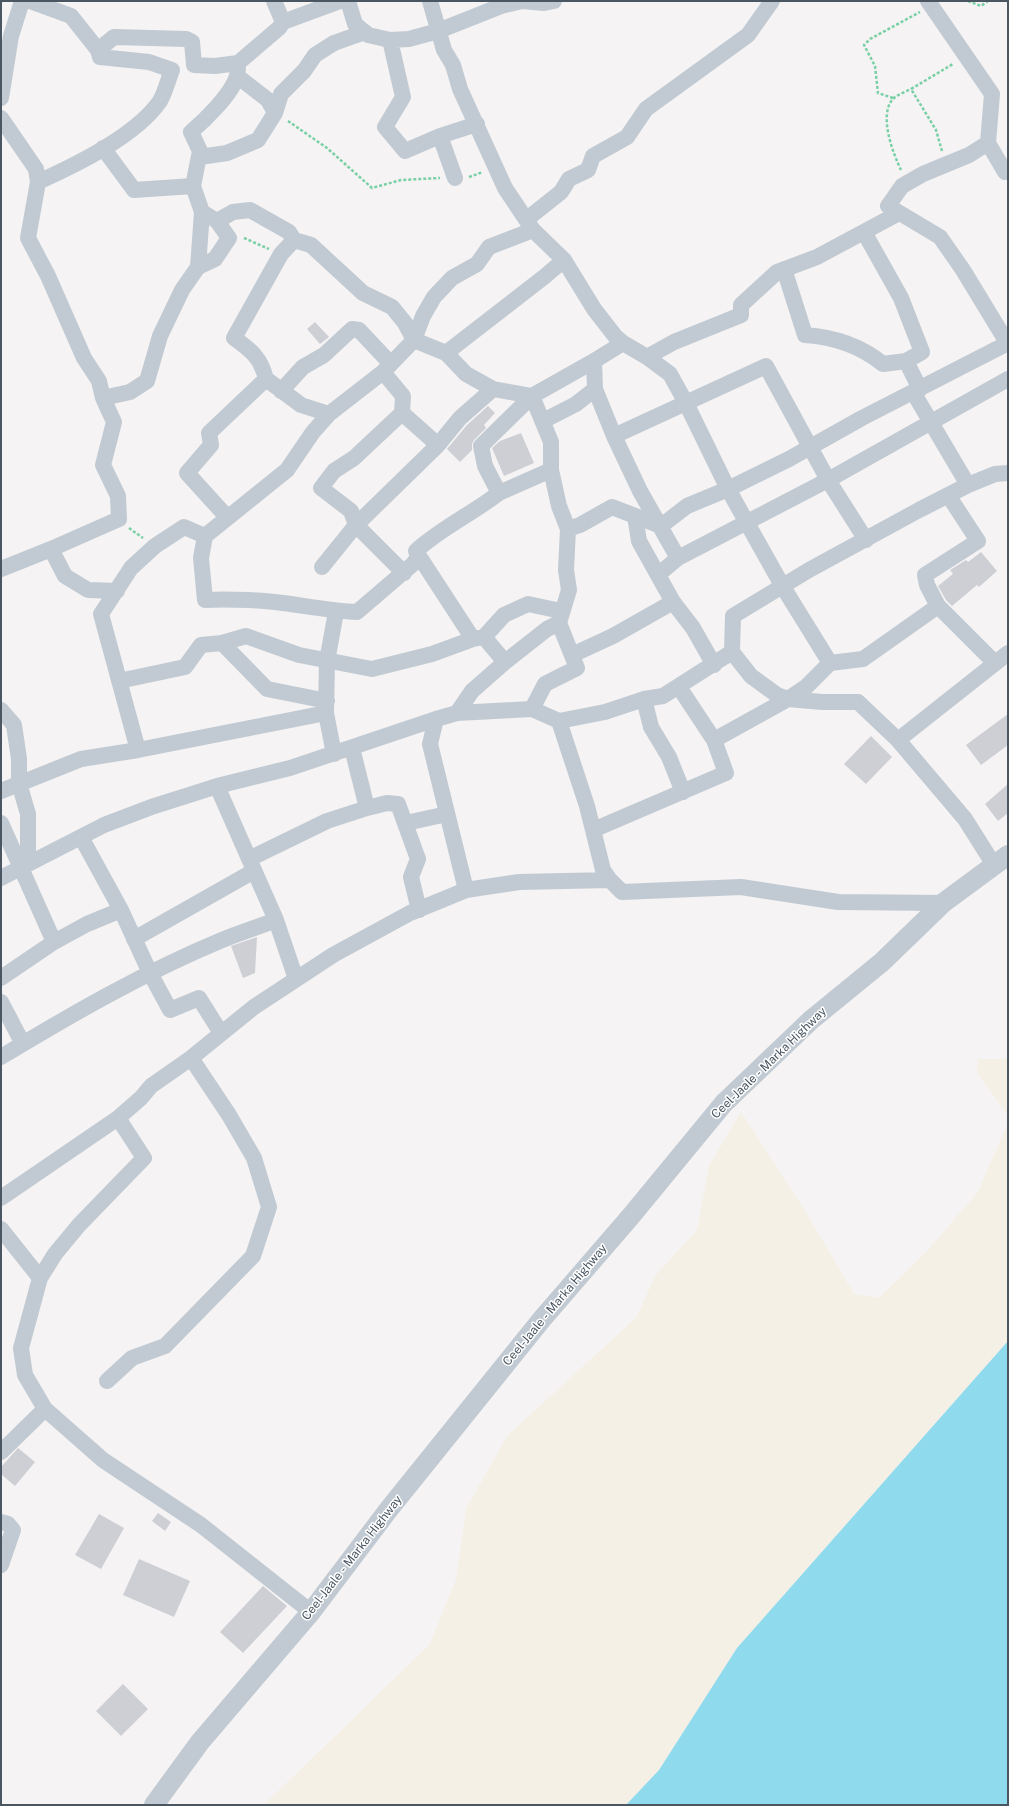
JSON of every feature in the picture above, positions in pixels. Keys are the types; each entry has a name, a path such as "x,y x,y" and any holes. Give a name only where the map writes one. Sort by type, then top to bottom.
{"street":[{"path":"1,98 6,37 22,1"},
{"path":"30,1 71,16 98,50 100,57 150,62 172,70 160,101 140,124 66,170 38,182"},
{"path":"274,1 283,22"},
{"path":"198,267 202,212 193,186 200,151 191,132 203,122 231,88 237,70 279,28 283,22 340,1"},
{"path":"348,1 355,24 368,35 390,40 409,39 438,31 500,6 522,1 544,3 554,1"},
{"path":"430,1 444,50 453,65 460,89 505,188 530,224 564,260 594,309 623,343 647,357 670,374 686,403 728,489 748,522 783,587 830,663"},
{"path":"419,556 404,573 357,612 336,612 275,602 231,599 205,600 201,558 205,536 287,470 313,432 329,414 387,368 414,340 423,316 430,304 452,278 477,264 489,248 530,224 561,192 569,179 588,170 594,156 626,137 646,109 748,35 772,1"},
{"path":"929,3 992,94 988,143 1005,172 1008,171"},
{"path":"200,157 227,153 258,140 276,113 281,94 304,71 315,55 334,44 365,32"},
{"path":"98,50 114,37 186,39 192,42 194,65 215,66 237,70 268,100 276,113"},
{"path":"390,40 403,97 385,127 405,151 440,136 477,124"},
{"path":"1,118 36,169 38,182 28,238 48,276 84,358 99,381 114,422 103,465 118,496 119,519 1,569"},
{"path":"440,136 454,178"},
{"path":"661,526 687,506 728,489 810,448 862,418 1008,344 963,270 940,237 888,206 902,186 946,163 969,155 988,143"},
{"path":"103,148 134,190 193,186"},
{"path":"217,221 234,212 250,210 289,232 294,240 311,245 363,293 392,307 405,323 414,340 446,353 466,374 493,389 532,396"},
{"path":"104,398 130,392 147,381 160,336 182,290 198,267 215,259 229,238 217,221 202,212"},
{"path":"647,357 674,342 741,314 741,305 777,272 817,257 898,212"},
{"path":"784,270 805,335 826,336 848,344 871,354 883,364 906,361 922,352 901,298 864,232"},
{"path":"294,240 281,254 234,338 259,359 266,379 301,405 329,414"},
{"path":"446,353 564,260"},
{"path":"281,391 303,367 324,355 352,329 359,330 387,368 403,396 402,413 354,458 334,471 321,488 351,511 356,526 404,573"},
{"path":"499,493 485,466 481,446 532,396 623,343"},
{"path":"594,361 595,389 614,436 640,491 678,558"},
{"path":"906,361 917,390 932,422 968,485"},
{"path":"614,436 766,366 828,480 866,540"},
{"path":"227,517 188,473 211,445 209,433 266,379"},
{"path":"659,574 678,558 828,480 1008,379"},
{"path":"322,567 356,526 438,445 460,418 493,389"},
{"path":"543,421 576,404 595,389"},
{"path":"457,713 472,691 560,617 569,590 566,570 568,528 559,506 551,470 551,442 532,396"},
{"path":"402,413 438,445"},
{"path":"505,662 478,638 416,551 434,535 481,507 499,493 551,470"},
{"path":"1001,860 898,740 858,702 822,702 788,699 777,695 751,676 732,652 733,616 809,570 948,495 995,474 1008,473"},
{"path":"948,495 978,541 925,575 927,585 938,606 995,663"},
{"path":"568,528 580,525 612,507 661,526"},
{"path":"636,516 640,541 673,602 693,628 714,664"},
{"path":"138,750 101,614 131,568 155,546 184,527 205,536"},
{"path":"51,549 65,576 88,590 117,591"},
{"path":"572,655 613,636 673,602"},
{"path":"119,681 185,667 201,645 222,643 246,636 299,655 372,669 432,654 478,638 504,615 528,604 560,617"},
{"path":"714,740 788,699 807,686 830,663 863,659 938,606"},
{"path":"334,754 327,707 327,661 336,612"},
{"path":"532,709 545,684 577,668 560,617"},
{"path":"222,643 266,689 327,707"},
{"path":"1,878 104,825 154,806 217,786 290,768 457,713 532,709 559,722 605,712 644,699 663,696 679,688 732,652"},
{"path":"898,740 1008,653"},
{"path":"593,830 726,773 714,740 679,688"},
{"path":"644,699 651,727 669,757 683,792"},
{"path":"1,791 81,759 138,750 327,707"},
{"path":"1,710 14,725 19,759 19,783 28,814 28,850 21,869"},
{"path":"436,719 430,744 466,890"},
{"path":"559,722 593,830 603,870 610,880 622,892 741,887 838,902 943,903"},
{"path":"352,748 367,808"},
{"path":"217,786 276,920 296,979"},
{"path":"134,939 252,865 327,821 387,803 398,804 418,859 411,877 419,910"},
{"path":"406,824 447,814"},
{"path":"1,823 54,942"},
{"path":"81,837 121,910 150,973 170,1010 199,998 221,1033"},
{"name":"Ceel-Jaale - Marka Highway","path":"154,1805 200,1742 311,1612 389,1509 542,1319 724,1103 811,1020 882,962 943,903 1001,860"},
{"path":"1,1198 118,1118 142,1098 151,1086 191,1058 254,1007 339,952 419,910 466,890 519,882 610,880"},
{"path":"1,978 54,942 86,924 121,910"},
{"path":"1,1057 150,973 222,940 276,920"},
{"path":"1,1002 23,1044"},
{"path":"107,1381 132,1358 165,1346 253,1256 269,1207 254,1158 229,1115 191,1058"},
{"path":"118,1118 144,1158 79,1225 55,1254 40,1278 21,1348 25,1375 45,1409 103,1460 201,1525 311,1612"},
{"path":"1,1229 40,1278"},
{"path":"1,1452 45,1409"},
{"path":"1,1522 8,1524 13,1530 1,1565"}],"path":[{"path":"968,1 981,6 988,1"},
{"path":"893,98 878,93 875,66 864,45 870,39 929,3"},
{"path":"907,183 889,143 887,125 889,105 893,98 966,56"},
{"path":"911,89 936,130 946,163"},
{"path":"276,113 327,148 372,188 401,180 464,178 495,168"},
{"path":"229,238 242,238 281,254"},
{"path":"119,519 132,532 155,546"}],"sand":[{"path":"978,1059 1008,1059 1008,1115 977,1073"},
{"path":"741,1112 802,1206 854,1294 879,1298 928,1250 978,1192 1008,1123 1008,1341 737,1648 659,1770 626,1805 264,1805 430,1644 456,1580 466,1509 507,1436 637,1317 655,1276 697,1230 709,1166"}],"water":[{"path":"1008,1341 1008,1805 626,1805 659,1770 737,1648"}],"building":[{"path":"315,322 329,337 320,344 307,329"},
{"path":"488,406 495,413 484,425 486,428 474,440 472,450 460,462 447,449 467,425"},
{"path":"521,433 534,463 504,476 492,448 500,441"},
{"path":"981,552 997,571 979,587 977,585 952,606 946,600 938,586 953,574 950,570 966,560 968,562"},
{"path":"1008,714 1008,745 981,765 966,745"},
{"path":"871,736 892,757 866,784 844,764"},
{"path":"1008,784 1008,813 998,821 985,804"},
{"path":"257,937 255,973 243,978 231,946"},
{"path":"18,1448 35,1462 15,1486 1,1474 1,1467"},
{"path":"158,1513 171,1522 165,1531 152,1521"},
{"path":"99,1514 124,1528 101,1569 75,1555"},
{"path":"139,1559 190,1581 174,1617 123,1595"},
{"path":"263,1586 287,1606 243,1653 220,1632"},
{"path":"123,1684 148,1709 121,1736 96,1711"}]}
